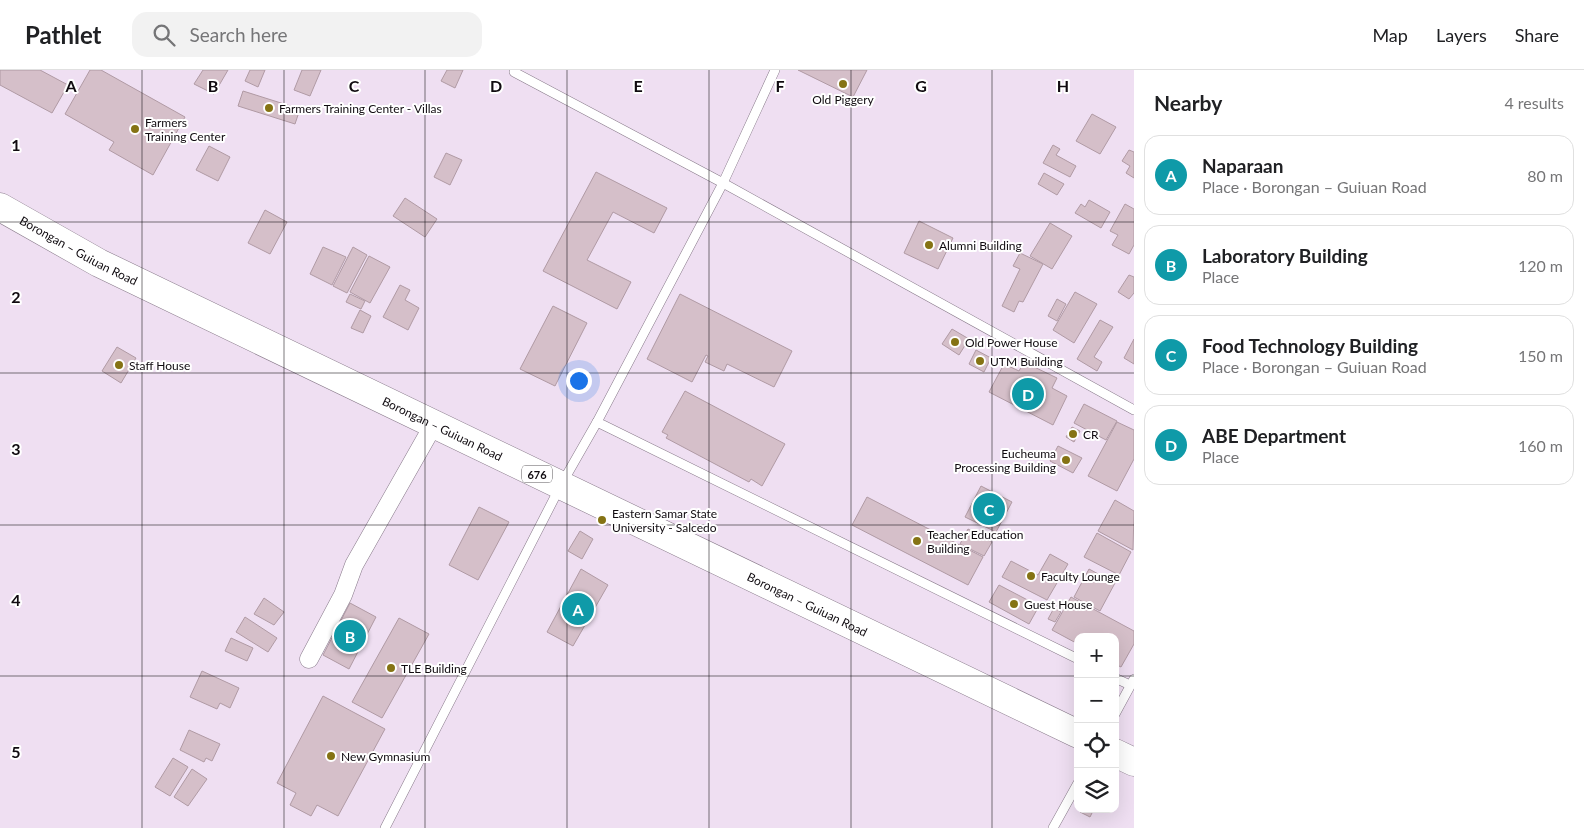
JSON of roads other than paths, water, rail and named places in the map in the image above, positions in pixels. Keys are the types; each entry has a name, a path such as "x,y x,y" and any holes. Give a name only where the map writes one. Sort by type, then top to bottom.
{"main road":[{"name":"Borongan – Guiuan Road","path":"0,207 99,262 1074,732"},
{"path":"1119,755 1134,762"}],"street":[{"path":"309,659 343,595 354,565 434,424"}],"lane":[{"path":"385,828 561,485 597,422 723,183 775,70"},
{"path":"514,72 723,183 1134,410"},
{"path":"597,422 1074,657"},
{"path":"1119,679 1132,682 1119,706"},
{"path":"1053,828 1074,790"}],"place":[{"name":"Old Piggery","path":"843,84"},
{"name":"Farmers Training Center - Villas","path":"269,108"},
{"name":"Farmers Training Center","path":"135,129"},
{"name":"Alumni Building","path":"929,245"},
{"name":"Old Power House","path":"955,342"},
{"name":"UTM Building","path":"980,361"},
{"name":"Staff House","path":"119,365"},
{"name":"ABE Department","path":"1028,394"},
{"name":"CR","path":"1073,434"},
{"name":"Eucheuma Processing Building","path":"1066,460"},
{"name":"Food Technology Building","path":"989,509"},
{"name":"Eastern Samar State University - Salcedo","path":"602,520"},
{"name":"Teacher Education Building","path":"917,541"},
{"name":"Faculty Lounge","path":"1031,576"},
{"name":"Guest House","path":"1014,604"},
{"name":"Naparaan","path":"578,609"},
{"name":"Laboratory Building","path":"350,636"},
{"name":"TLE Building","path":"391,668"},
{"name":"New Gymnasium","path":"331,756"}]}
